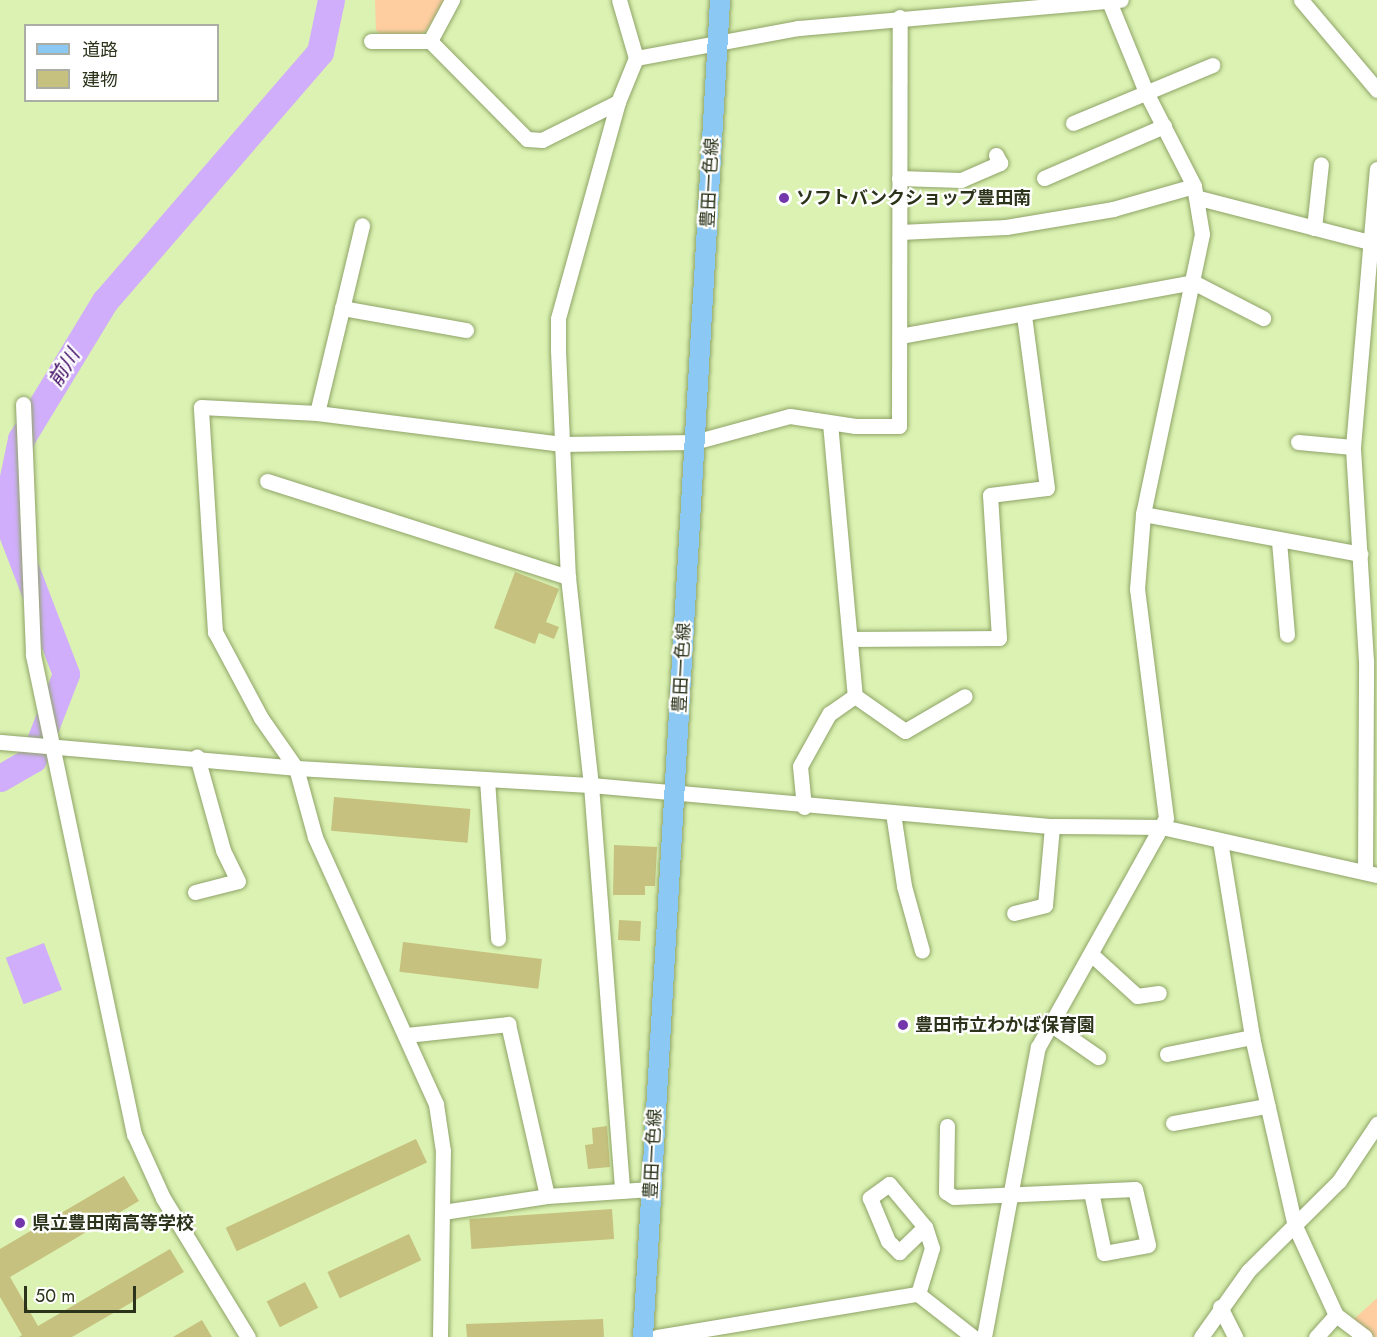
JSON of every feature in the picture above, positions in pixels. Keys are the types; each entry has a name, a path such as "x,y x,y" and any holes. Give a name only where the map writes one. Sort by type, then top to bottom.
{"main road":[{"name":"豊田一色線","path":"643,1337 720,0"}],"street":[{"path":"430,41 452,0"},
{"path":"619,0 636,58 618,102 558,319 568,577 591,785 622,1191"},
{"path":"1301,0 1377,90"},
{"path":"636,58 718,39 900,17 1017,4 1115,2 1146,92 1197,192 1202,234 1143,514 1137,589 1166,818 1049,1023 1032,1067 984,1337"},
{"path":"440,1337 443,1212 441,1125 407,1035 315,837 296,768 261,718 215,632 201,407 317,413 562,444 694,442 790,416 830,423 899,426 900,17"},
{"path":"370,41 430,41 527,139 542,140 618,102"},
{"path":"1073,123 1212,65"},
{"path":"1044,178 1164,126"},
{"path":"899,178 961,180 1000,163 996,155"},
{"path":"1314,228 1321,164"},
{"path":"0,742 196,757 296,768 591,785 804,807 1052,826 1162,827 1371,873 1372,661 1360,554 1353,447 1373,304 1373,243 1377,169"},
{"path":"900,232 1006,227 1197,192 1314,228 1373,243"},
{"path":"317,413 362,225"},
{"path":"900,336 1024,315 1193,282 1263,318"},
{"path":"342,308 466,330"},
{"path":"851,639 999,638 990,495 1047,488 1024,315"},
{"path":"23,404 30,625 52,746 134,1134 163,1198 248,1337"},
{"path":"830,423 855,696"},
{"path":"1298,442 1353,447"},
{"path":"267,481 568,577"},
{"path":"1143,514 1279,541 1360,554"},
{"path":"1279,541 1287,635"},
{"path":"855,696 905,731 965,696"},
{"path":"804,807 800,766 829,714 855,696"},
{"path":"195,892 238,881 223,850 196,757"},
{"path":"487,780 498,939"},
{"path":"893,813 904,886 922,951"},
{"path":"1014,913 1045,905 1052,826"},
{"path":"1220,841 1252,1037 1295,1226 1336,1315 1365,1337"},
{"path":"1090,954 1137,996 1159,993"},
{"path":"1049,1023 1098,1057"},
{"path":"407,1035 508,1024 547,1196"},
{"path":"1167,1054 1252,1037"},
{"path":"1173,1123 1267,1106"},
{"path":"1201,1337 1220,1307 1248,1271 1339,1181 1377,1124"},
{"path":"946,1126 946,1192 954,1197 1136,1189 1148,1245 1104,1253 1091,1191"},
{"path":"443,1212 547,1196 651,1189"},
{"path":"918,1294 932,1248 926,1227"},
{"path":"657,1337 918,1294 973,1337"},
{"path":"1220,1307 1235,1337"},
{"path":"1316,1337 1336,1315"}],"shaded area":[{"path":"375,0 444,0 427,30 418,36 380,34 376,30"},
{"path":"44,943 62,990 24,1004 6,958"},
{"path":"1377,1298 1377,1337 1374,1337 1353,1320"}],"building":[{"path":"515,572 559,589 546,622 559,627 554,639 539,633 535,644 494,628"},
{"path":"334,797 470,809 468,843 331,831"},
{"path":"614,845 657,847 655,886 645,886 645,895 613,895"},
{"path":"619,920 641,921 640,941 618,940"},
{"path":"403,942 542,959 538,989 399,972"},
{"path":"607,1126 610,1167 588,1169 585,1145 593,1144 592,1128"},
{"path":"416,1139 427,1163 237,1251 226,1228"},
{"path":"124,1176 139,1201 10,1277 38,1326 170,1249 184,1272 72,1337 19,1337 22,1335 0,1297 0,1249"},
{"path":"612,1209 614,1239 471,1249 469,1219"},
{"path":"409,1234 421,1260 340,1298 327,1272"},
{"path":"305,1282 318,1308 280,1327 267,1302"},
{"path":"603,1319 604,1337 467,1337 466,1324"},
{"path":"202,1320 212,1337 173,1337"}],"waterway":[{"name":"前川","path":"0,778 33,759 66,674 5,515 21,439 105,301 320,52 331,0"}],"place":[{"name":"ソフトバンクショップ豊田南","path":"784,198"},
{"name":"豊田市立わかば保育園","path":"903,1025"},
{"name":"県立豊田南高等学校","path":"20,1223"}]}
